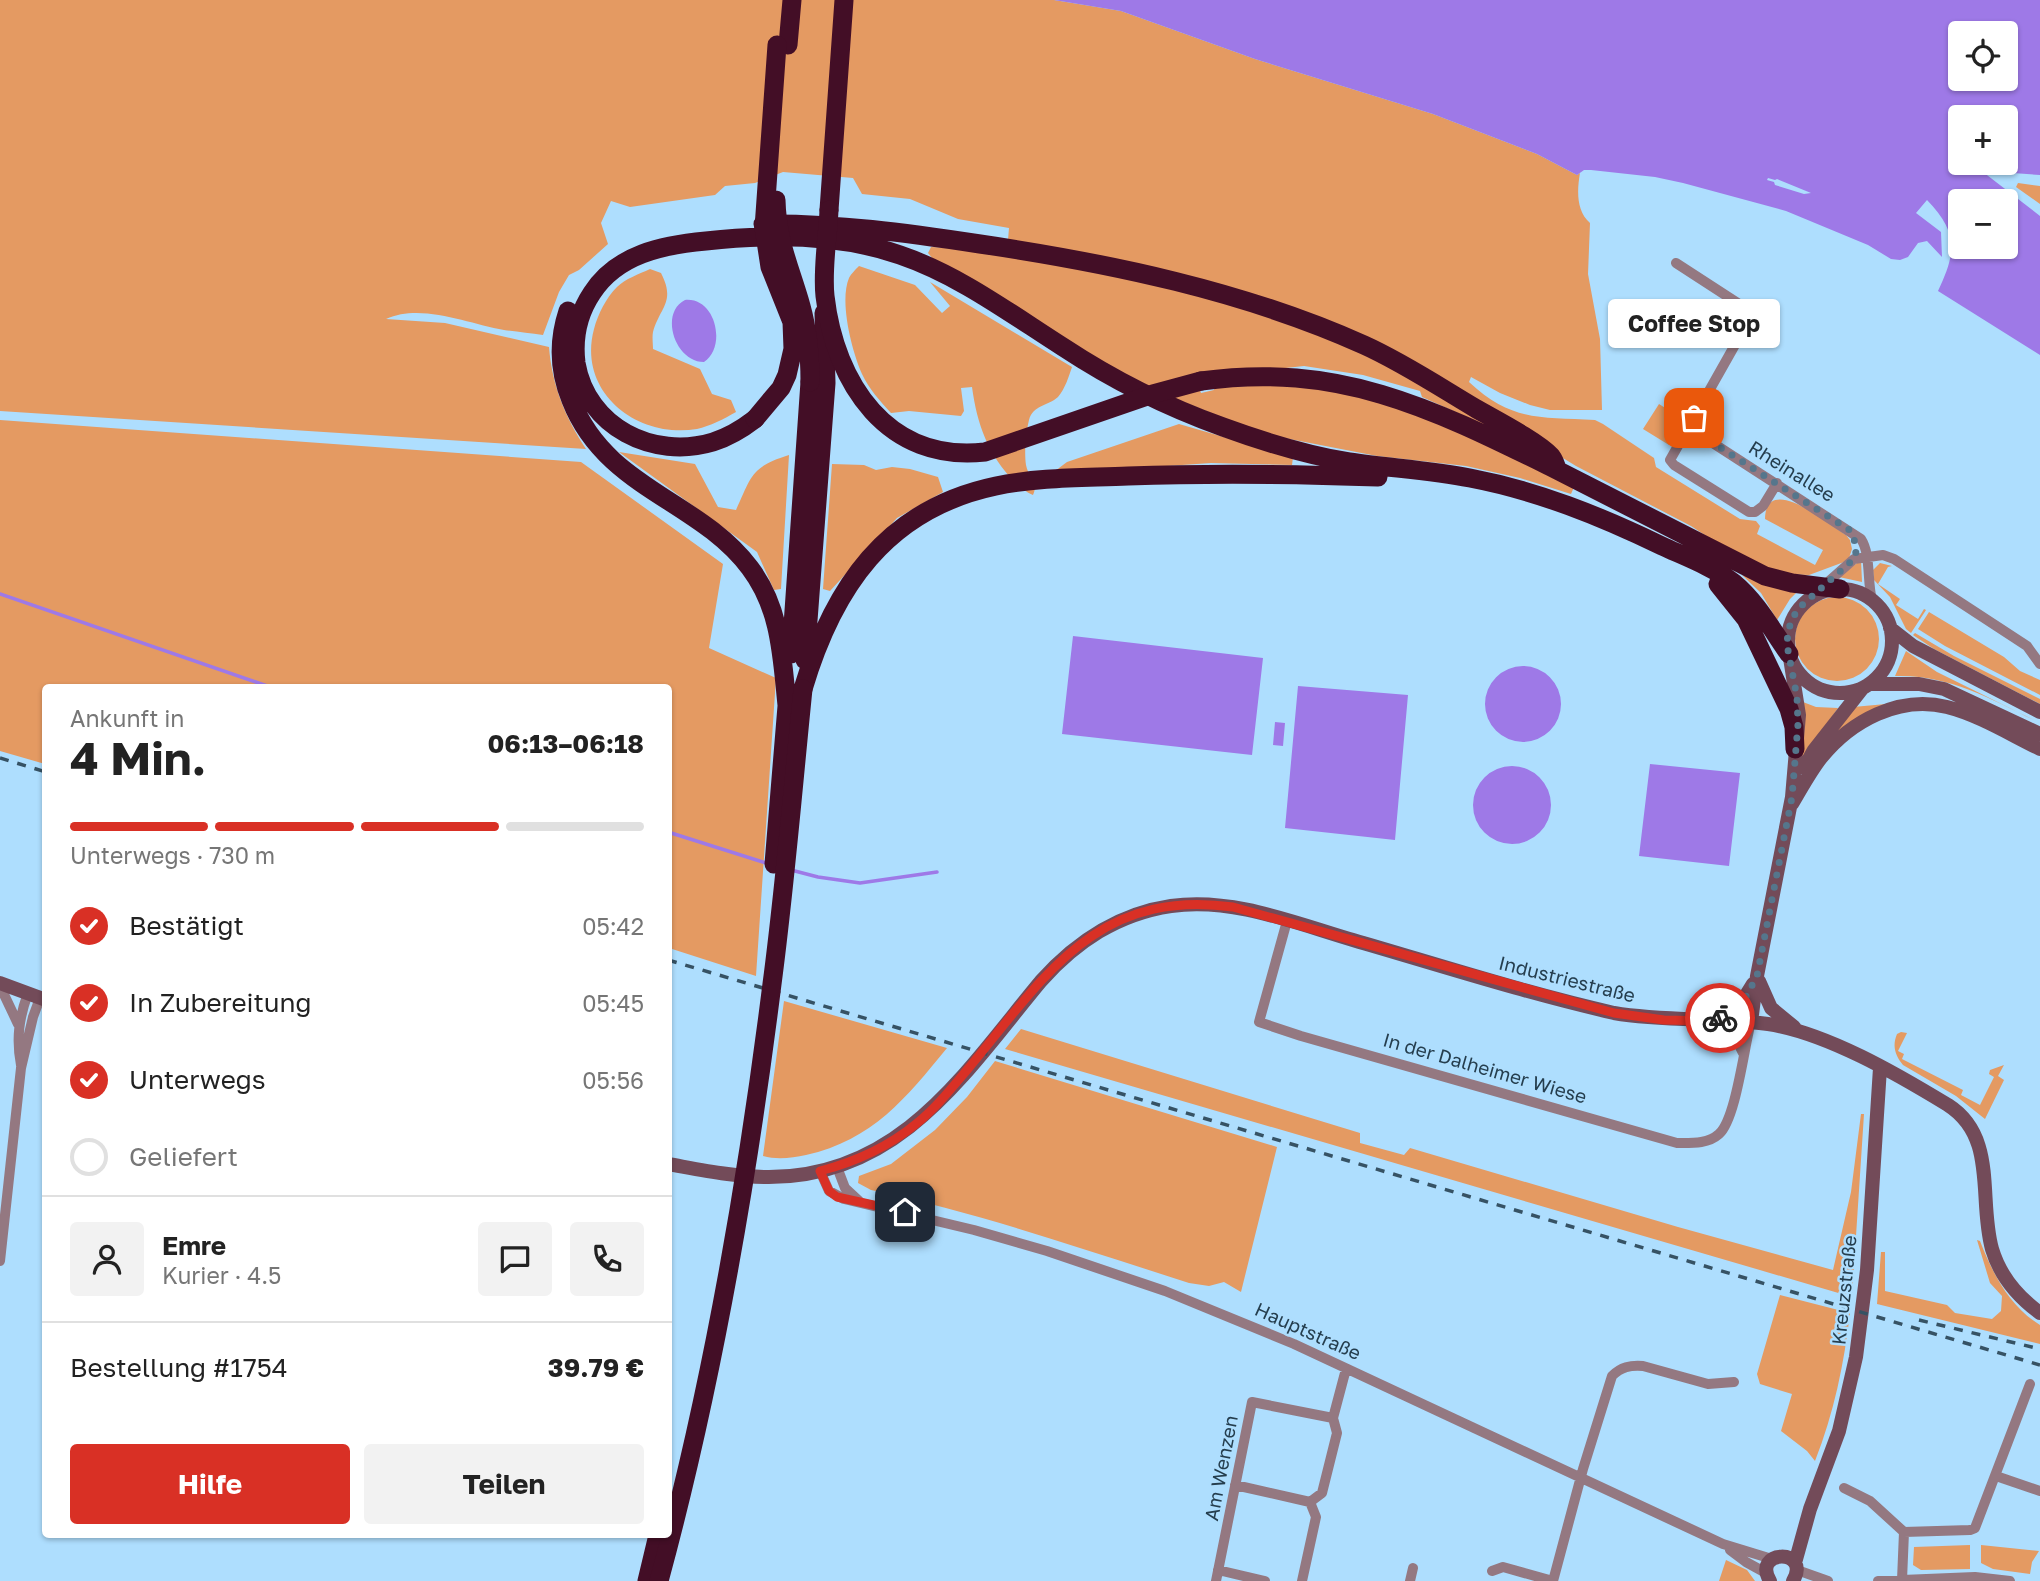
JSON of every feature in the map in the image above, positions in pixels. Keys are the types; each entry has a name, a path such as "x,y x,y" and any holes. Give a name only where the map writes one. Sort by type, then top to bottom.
{"highway":[{"path":"781,0 764,199 764,228 770,267 792,322 793,349 787,375 774,399 755,419 741,430 712,442 697,446 667,447 651,445 623,433 590,401 583,387 575,357 577,327 593,291 620,264 648,251 708,234 802,224 947,239 1084,262 1243,301 1345,337 1383,355 1487,415 1549,455 1557,470"},
{"path":"672,1473 711,1293 747,1079 774,863 787,705 810,383 809,347 804,319 781,247 776,217 792,0"},
{"path":"672,1527 701,1405 743,1187 775,959 803,689 826,383 825,293 844,0"},
{"path":"787,705 782,648 776,620 766,593 751,569 721,538 622,470 603,453 578,416 564,379 561,354 566,318 581,285 597,266 616,251 638,241 668,233 834,241 884,250 921,263 966,286 1093,367 1225,428 1326,457 1469,477 1522,490 1600,517 1732,581 1750,600 1790,656"},
{"path":"825,293 838,350 866,406 899,435 941,452 971,454 1000,449 1153,394 1201,382 1277,376 1316,379 1354,386 1403,400 1452,419 1765,576 1824,591"},
{"path":"803,689 814,649 840,597 869,558 887,540 927,512 972,492 1021,482 1068,478 1275,474 1446,479 1522,490"},
{"path":"1675,552 1699,567 1720,586 1746,619 1789,709 1794,727 1795,749"},
{"path":"647,1581 657,1538"},
{"path":"659,1581 669,1538"}],"main road":[{"path":"1866,686 1884,669 1890,656 1892,642 1884,613 1872,600 1857,592 1824,591 1798,610 1791,622 1787,640 1790,656 1802,677 1820,689 1842,693 1866,686 1932,686 1957,694 2040,734"},
{"path":"1890,628 1913,646 2040,712"},
{"name":"In der Dalheimer Wiese","path":"1751,1022 1757,976 1791,802 1799,707 1790,656"},
{"name":"In der Dalheimer Wiese","path":"1791,802 1808,760 1841,713 1866,686"},
{"path":"1791,802 1819,760 1837,741 1869,717 1902,706 1922,704 1949,708 2040,748"},
{"path":"2000,714 2040,748"},
{"name":"Industriestraße","path":"672,1165 756,1177 786,1177 837,1167 872,1153 916,1124 948,1092 1041,981 1071,950 1111,925 1140,913 1170,906 1202,904 1233,907 1614,1013 1654,1019 1751,1022 1804,1032 1880,1068 1954,1109 1971,1127 1982,1153 1986,1218 1993,1251 2002,1272 2014,1289 2040,1313"},
{"path":"1714,1021 1743,1002 1757,976"},
{"path":"1757,976 1766,1001 1776,1014 1804,1032"},
{"path":"0,984 38,997"},
{"name":"Kreuzstraße","path":"1794,1575 1810,1508 1839,1430 1860,1338 1871,1223 1880,1068"},
{"name":"Kreuzstraße","path":"1771,1567 1810,1508"},
{"name":"Hauptstraße","path":"1771,1567 1788,1557 1794,1575"}],"street":[{"path":"1676,264 1753,313 1670,460 1732,502 1755,512 1763,506 1777,483"},
{"name":"Rheinallee","path":"1688,427 1864,542 1872,600"},
{"path":"1824,591 1854,559 1857,548 1851,531"},
{"path":"1854,559 1883,555 1894,559 2026,646 2040,664"},
{"name":"In der Dalheimer Wiese","path":"1287,921 1259,1022 1677,1143 1700,1143 1720,1134 1734,1104 1751,1022"},
{"path":"0,984 19,1024 21,1068"},
{"path":"19,1024 38,997"},
{"path":"0,1262 21,1068 38,997"},
{"path":"1714,1021 1734,1035 1743,1053"},
{"path":"837,1167 845,1188 859,1201"},
{"name":"Hauptstraße","path":"820,1171 832,1194 844,1199 974,1230 1115,1273 1227,1315 1771,1567"},
{"path":"1492,1571 1503,1567 1553,1581 1609,1382 1620,1369 1643,1366 1707,1384 1734,1382"},
{"path":"1310,1502 1321,1493 1325,1481 1337,1433 1333,1418 1346,1369"},
{"path":"1844,1488 1870,1501 1905,1532 1975,1528 2030,1384"},
{"name":"Am Wenzen","path":"1217,1576 1252,1402 1333,1418"},
{"path":"1996,1476 2040,1491"},
{"path":"1236,1485 1310,1502"},
{"path":"1302,1581 1317,1517 1310,1502"},
{"path":"1902,1580 1905,1532"},
{"path":"1410,1581 1413,1568"},
{"name":"Hauptstraße","path":"1794,1575 1828,1581"},
{"path":"1217,1576 1265,1581"},
{"path":"1878,1581 2010,1581"}],"shaded area":[{"path":"0,0 1054,0 1121,11 1255,59 1433,114 1537,154 1577,175 1580,173 1580,206 1590,223 1588,274 1600,339 1602,410 1550,410 1500,393 1471,377 1469,382 1485,395 1514,411 1543,417 1595,420 1603,424 1654,458 1656,467 1740,519 1756,521 1760,526 1757,534 1815,565 1823,550 1765,519 1768,505 1776,500 1787,500 1800,505 1846,535 1852,549 1849,558 1844,562 1809,575 1777,574 1576,466 1403,357 1008,240 1009,228 958,219 910,199 862,194 853,178 783,172 755,183 725,186 715,195 630,207 611,201 601,223 608,244 579,270 569,275 559,292 543,335 504,330 430,314 415,313 386,319 445,323 549,347 561,400 586,449 0,411"},
{"path":"1054,0 2040,0 2040,175 2018,173 2018,105 1948,105 1948,175 1987,175 2005,189 1948,189 1948,230 1927,200 1916,213 1941,232 1942,257 1927,241 1918,243 1908,257 1891,259 1868,245 1786,211 1655,177 1591,170 1584,170 1577,175 1537,154 1433,114 1255,59 1121,11"},
{"path":"2018,183 2040,186 2040,204 2016,187"},
{"path":"2018,199 2040,216 2040,355 1938,291 1950,259 2018,259"},
{"path":"931,247 1075,267 1223,299 1359,349 1527,444 1422,397 1420,391 1363,375 1304,366 1196,378 1201,393 1214,390 1215,387 1279,385 1340,389 1444,424 1574,487 1571,494 1520,478 1466,466 1377,456 1264,434 1138,384 933,259 928,253"},
{"path":"859,266 915,285 942,313 950,306 930,282 1072,367 1058,397 1034,411 1029,420 1025,460 1035,487 1033,495 1015,482 991,450 977,414 972,387 961,388 964,411 961,416 909,411 891,413 875,395 858,364 846,313 846,288 849,278"},
{"path":"650,269 661,273 667,291 665,304 653,332 653,349 700,369 712,394 731,400 736,412 722,420 697,429 675,430 653,426 634,418 617,406 603,391 594,373 591,352 594,329 603,306 620,284"},
{"path":"685,300 696,301 704,306 715,324 715,346 704,362 685,354 674,336 673,315 677,306"},
{"path":"1659,404 1684,420 1669,445 1643,429"},
{"path":"0,420 581,462 723,564 709,648 776,678 756,976 672,949 672,684 42,684 42,763 0,751"},
{"path":"1179,424 1293,457 1292,465 1211,463 1051,474 1067,462"},
{"path":"619,452 695,464 718,507 736,510 754,474 776,459 789,455 781,589 774,590 757,552"},
{"path":"832,464 864,465 876,470 892,467 910,469 938,477 943,492 897,518 830,591 823,589"},
{"path":"1861,560 1862,582 1839,577"},
{"path":"1880,563 1892,566 1888,567 1878,584 1900,599 1896,605 1918,619 1924,609 1926,610 1911,633 1906,629 1890,597 1874,580 1873,570"},
{"path":"1742,575 1799,590 1777,620 1761,593"},
{"path":"1837,597 1853,600 1867,609 1876,623 1879,639 1876,655 1867,669 1853,678 1837,681 1821,678 1807,669 1798,655 1795,639 1798,623 1807,609 1821,600"},
{"path":"1929,612 2004,657 2020,671 2040,680 2040,695 1945,646 1918,629"},
{"path":"1915,633 1954,656 2040,699 2040,704 1934,649 1913,635"},
{"path":"1073,636 1263,658 1252,755 1062,734"},
{"path":"1906,651 1937,672 2003,705 1970,690 1934,679 1895,676"},
{"path":"1523,666 1538,669 1550,677 1558,689 1561,704 1558,719 1550,731 1538,739 1523,742 1508,739 1496,731 1488,719 1485,704 1488,689 1496,677 1508,669"},
{"path":"1298,686 1408,695 1395,840 1285,828"},
{"path":"1803,702 1816,707 1838,708 1800,763"},
{"path":"1886,704 1886,707 1830,740 1853,707"},
{"path":"1275,722 1285,723 1283,746 1273,745"},
{"path":"1650,764 1740,773 1729,866 1639,856"},
{"path":"1512,766 1527,769 1544,783 1551,805 1548,820 1534,837 1512,844 1497,841 1480,827 1473,805 1476,790 1490,773"},
{"path":"784,1001 947,1048 902,1100 869,1128 851,1139 801,1156 763,1156"},
{"path":"1021,1029 1360,1133 1360,1143 1404,1155 1410,1148 1833,1270 1851,1192 1861,1114 1864,1114 1852,1297 1005,1049"},
{"path":"1901,1032 1907,1033 1898,1051 1904,1054 1902,1059 1963,1090 1961,1095 1980,1105 1994,1077 1989,1074 1990,1070 2004,1065 1998,1076 2004,1080 1985,1119 1956,1096 1903,1065 1896,1054 1895,1046 1895,1038"},
{"path":"995,1061 1277,1147 1241,1292 1224,1282 1209,1286 1189,1283 991,1221 871,1190 858,1183 859,1176 891,1164 935,1130 967,1097"},
{"path":"1977,1240 2011,1299 2040,1325 2040,1344 1877,1304 1881,1252 1885,1252 1885,1291 1947,1305 1955,1313 1992,1319 2001,1311 2002,1296 1990,1283"},
{"path":"1780,1295 1850,1313 1837,1388 1815,1461 1807,1451 1781,1431 1792,1394 1760,1384 1757,1374"},
{"path":"1970,1545 1970,1569 1921,1570 1913,1565 1914,1547"},
{"path":"1981,1545 2039,1551 2032,1562 2030,1574 1993,1569 1981,1563"},
{"path":"1726,1560 1747,1570 1755,1581 1719,1581"}],"pier":[{"path":"1768,178 1811,193 1804,194 1775,185 1767,180"}],"waterway":[{"path":"0,594 261,684"},
{"path":"672,833 766,863"},
{"path":"791,870 860,883 937,872"}],"railway":[{"path":"0,758 42,771"},
{"path":"672,961 2040,1365"},
{"path":"1919,1320 2040,1349"}],"way so far":[{"path":"1694,418 1688,427 1851,531 1857,548 1852,561 1801,606 1789,626 1787,645 1799,707 1792,797 1757,976 1743,1002 1720,1018"}],"place":[{"name":"Coffee Stop","path":"1694,418"}],"route":[{"path":"905,1212 837,1197 829,1191 820,1171 872,1153 916,1124 948,1092 1041,981 1071,950 1097,932 1149,910 1186,904 1233,907 1591,1008 1664,1020 1714,1021 1720,1018"}]}
